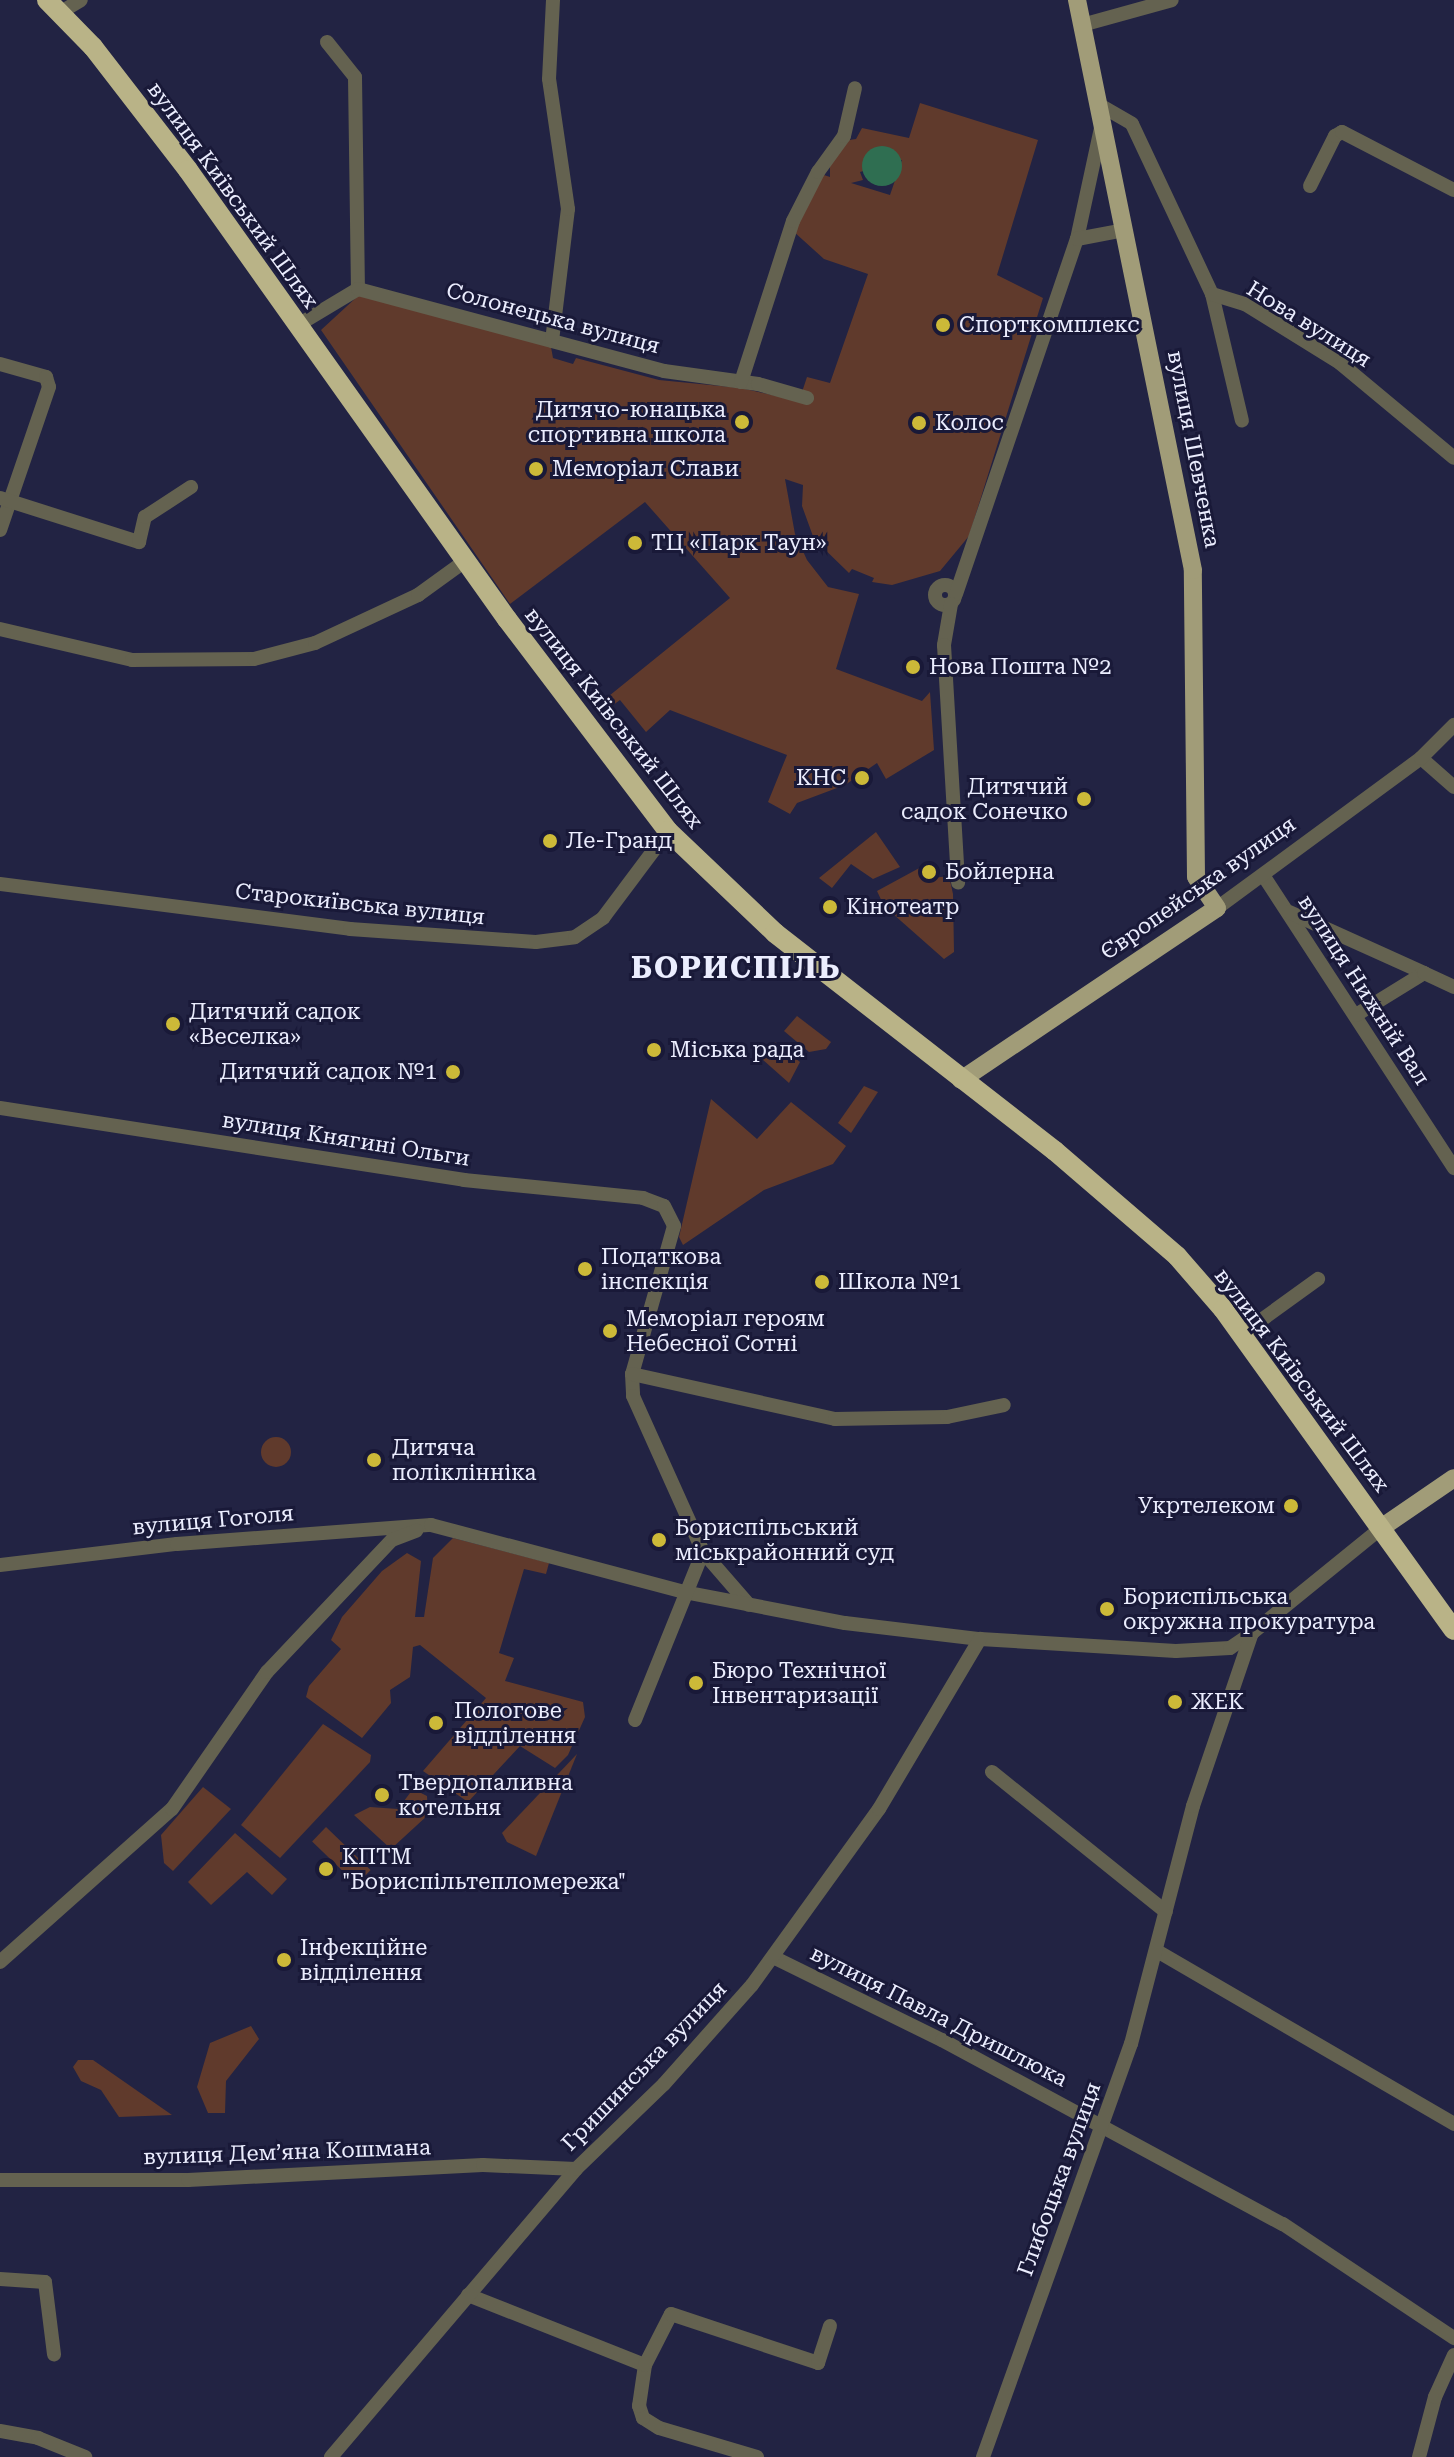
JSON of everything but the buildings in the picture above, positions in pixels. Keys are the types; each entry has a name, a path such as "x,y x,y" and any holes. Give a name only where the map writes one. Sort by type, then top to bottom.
{"highway":[{"name":"вулиця Київський Шлях","path":"54,6 157,129 465,561 668,831 775,933 1130,1212 1177,1256 1242,1334 1454,1630"}],"main road":[{"name":"вулиця Шевченка","path":"1077,0 1193,570 1196,877 1217,908"},
{"name":"Європейська вулиця","path":"961,1080 992,1054 1217,908"},
{"path":"1381,1528 1454,1478"}],"street":[{"path":"54,6 80,0"},
{"path":"552,341 568,209 549,79 553,0"},
{"path":"1082,25 1172,0"},
{"path":"298,325 306,325 358,289 355,77 327,42"},
{"path":"741,382 793,221 844,136 855,88"},
{"path":"1098,104 1132,124 1212,294 1242,421"},
{"path":"958,883 946,623 949,601 982,529 1077,239 1102,124"},
{"path":"1310,186 1335,136 1342,132 1454,190"},
{"path":"1077,239 1125,230"},
{"name":"Солонецька вулиця","path":"358,289 664,371 741,382 807,398"},
{"name":"Нова вулиця","path":"1212,294 1245,304 1340,363 1454,458"},
{"path":"0,364 46,377 49,387 6,499 0,530"},
{"path":"6,499 139,542 145,517 191,487"},
{"path":"0,629 132,660 254,659 315,643 418,595 465,561"},
{"path":"949,601 935,594 965,561"},
{"name":"Європейська вулиця","path":"1217,908 1421,758 1454,725"},
{"path":"1421,758 1454,787"},
{"name":"Старокиївська вулиця","path":"0,884 350,929 536,942 575,937 603,918 668,831"},
{"name":"вулиця Нижній Вал","path":"1263,875 1454,1168"},
{"path":"1286,910 1454,987"},
{"path":"1356,1015 1424,973"},
{"name":"вулиця Княгині Ольги","path":"0,1108 464,1180 643,1198 664,1206 674,1226 632,1374"},
{"path":"1242,1334 1318,1279"},
{"path":"750,1606 703,1552 633,1396 632,1374 835,1419 947,1417 1004,1405"},
{"path":"0,1962 172,1809 267,1672 361,1571 392,1540 431,1525"},
{"name":"вулиця Гоголя","path":"0,1565 177,1544 431,1525 684,1592 750,1606 980,1639 1210,1651 1230,1648 1252,1633"},
{"path":"1252,1633 1381,1528"},
{"path":"635,1720 684,1592 703,1552"},
{"name":"Глибоцька вулиця","path":"983,2457 1007,2378 1104,2125 1157,1951 1193,1806 1252,1633"},
{"name":"Гришинська вулиця","path":"331,2457 576,2169 664,2084 773,1957 879,1809 980,1639"},
{"path":"992,1772 1166,1912"},
{"path":"1157,1951 1454,2124"},
{"name":"вулиця Павла Дришлюка","path":"773,1957 1104,2125 1283,2224 1454,2338"},
{"name":"вулиця Демʼяна Кошмана","path":"0,2180 188,2180 483,2165 576,2169"},
{"path":"0,2279 45,2282 54,2354"},
{"path":"468,2295 645,2365"},
{"path":"757,2457 659,2428 643,2418 639,2406 645,2365 671,2314 818,2363 830,2326"},
{"path":"1419,2457 1435,2397 1454,2355"},
{"path":"0,2431 38,2438 85,2457"}],"shaded area":[{"path":"920,103 1038,140 997,275 1043,298 969,536 940,571 892,585 872,582 874,578 852,569 849,573 814,539 802,506 803,485 785,479 795,534 807,560 828,587 859,594 836,669 922,701 930,692 934,750 886,779 877,763 845,785 797,803 790,814 768,802 787,755 670,710 646,732 620,700 609,708 604,700 730,598 645,502 510,604 321,330 359,295 551,347 553,358 573,364 576,358 659,380 741,388 799,401 807,377 830,383 868,274 824,259 793,231 821,174 830,177 830,164 849,140 856,139 862,128 909,138","holes":["902,160 890,195 851,183 863,180 860,172"]},
{"path":"882,146 896,152 902,166 896,180 882,186 868,180 862,166 868,152"},
{"path":"876,832 900,867 873,879 851,864 832,888 819,878"},
{"path":"923,866 925,879 949,876 953,894 954,952 944,959 884,906 877,891"},
{"path":"797,1016 831,1042 826,1049 809,1052 784,1031"},
{"path":"775,1042 800,1062 789,1083 761,1058"},
{"path":"864,1086 878,1092 851,1133 838,1123"},
{"path":"711,1099 757,1139 791,1102 846,1146 833,1164 764,1190 683,1245 679,1237"},
{"path":"276,1437 287,1441 291,1452 287,1463 276,1467 265,1463 261,1452 265,1441"},
{"path":"453,1538 549,1563 546,1574 524,1569 499,1653 514,1658 505,1681 583,1702 585,1717 568,1755 555,1768 520,1746 468,1802 423,1771 486,1698 420,1645 413,1647 410,1677 390,1690 391,1703 362,1738 306,1697 309,1686 341,1649 331,1640 342,1617 382,1571 407,1553 421,1561 415,1617 424,1617 433,1558"},
{"path":"323,1724 371,1755 370,1762 280,1858 241,1825"},
{"path":"577,1754 536,1856 507,1842 502,1833"},
{"path":"203,1787 231,1809 173,1871 164,1863 161,1835"},
{"path":"413,1789 427,1796 428,1815 391,1849 354,1815 370,1807 398,1809"},
{"path":"326,1827 371,1870 357,1884 312,1841"},
{"path":"235,1833 287,1879 272,1895 247,1872 211,1905 188,1882"},
{"path":"251,2026 259,2039 226,2081 225,2113 208,2113 197,2087 210,2043"},
{"path":"78,2060 93,2060 172,2115 119,2117 101,2090 81,2081 73,2067"}],"place":[{"name":"Спорткомплекс","path":"943,325"},
{"name":"Дитячо-юнацька спортивна школа","path":"742,422"},
{"name":"Колос","path":"919,423"},
{"name":"Mеморіал Слави","path":"536,469"},
{"name":"ТЦ «Парк Таун»","path":"635,543"},
{"name":"Нова Пошта №2","path":"913,667"},
{"name":"КНС","path":"862,778"},
{"name":"Дитячий садок Сонечко","path":"1084,799"},
{"name":"Ле-Гранд","path":"550,841"},
{"name":"Бойлерна","path":"929,872"},
{"name":"Кінотеатр","path":"830,907"},
{"name":"Дитячий садок «Веселка»","path":"173,1024"},
{"name":"Міська рада","path":"654,1050"},
{"name":"Дитячий садок №1","path":"453,1072"},
{"name":"Податкова інспекція","path":"585,1269"},
{"name":"Школа №1","path":"822,1282"},
{"name":"Меморіал героям Небесної Сотні","path":"610,1331"},
{"name":"Дитяча поліклінніка","path":"374,1460"},
{"name":"Укртелеком","path":"1291,1506"},
{"name":"Бориспільський міськрайонний суд","path":"659,1540"},
{"name":"Бориспільська окружна прокуратура","path":"1107,1609"},
{"name":"Бюро Технічної Інвентаризації","path":"696,1683"},
{"name":"ЖЕК","path":"1175,1702"},
{"name":"Пологове відділення","path":"436,1723"},
{"name":"Твердопаливна котельня","path":"382,1795"},
{"name":"КПТМ \"Бориспільтепломережа\"","path":"326,1869"},
{"name":"Інфекційне відділення","path":"284,1960"}],"district":[{"name":"БОРИСПІЛЬ","path":"736,968"}]}
